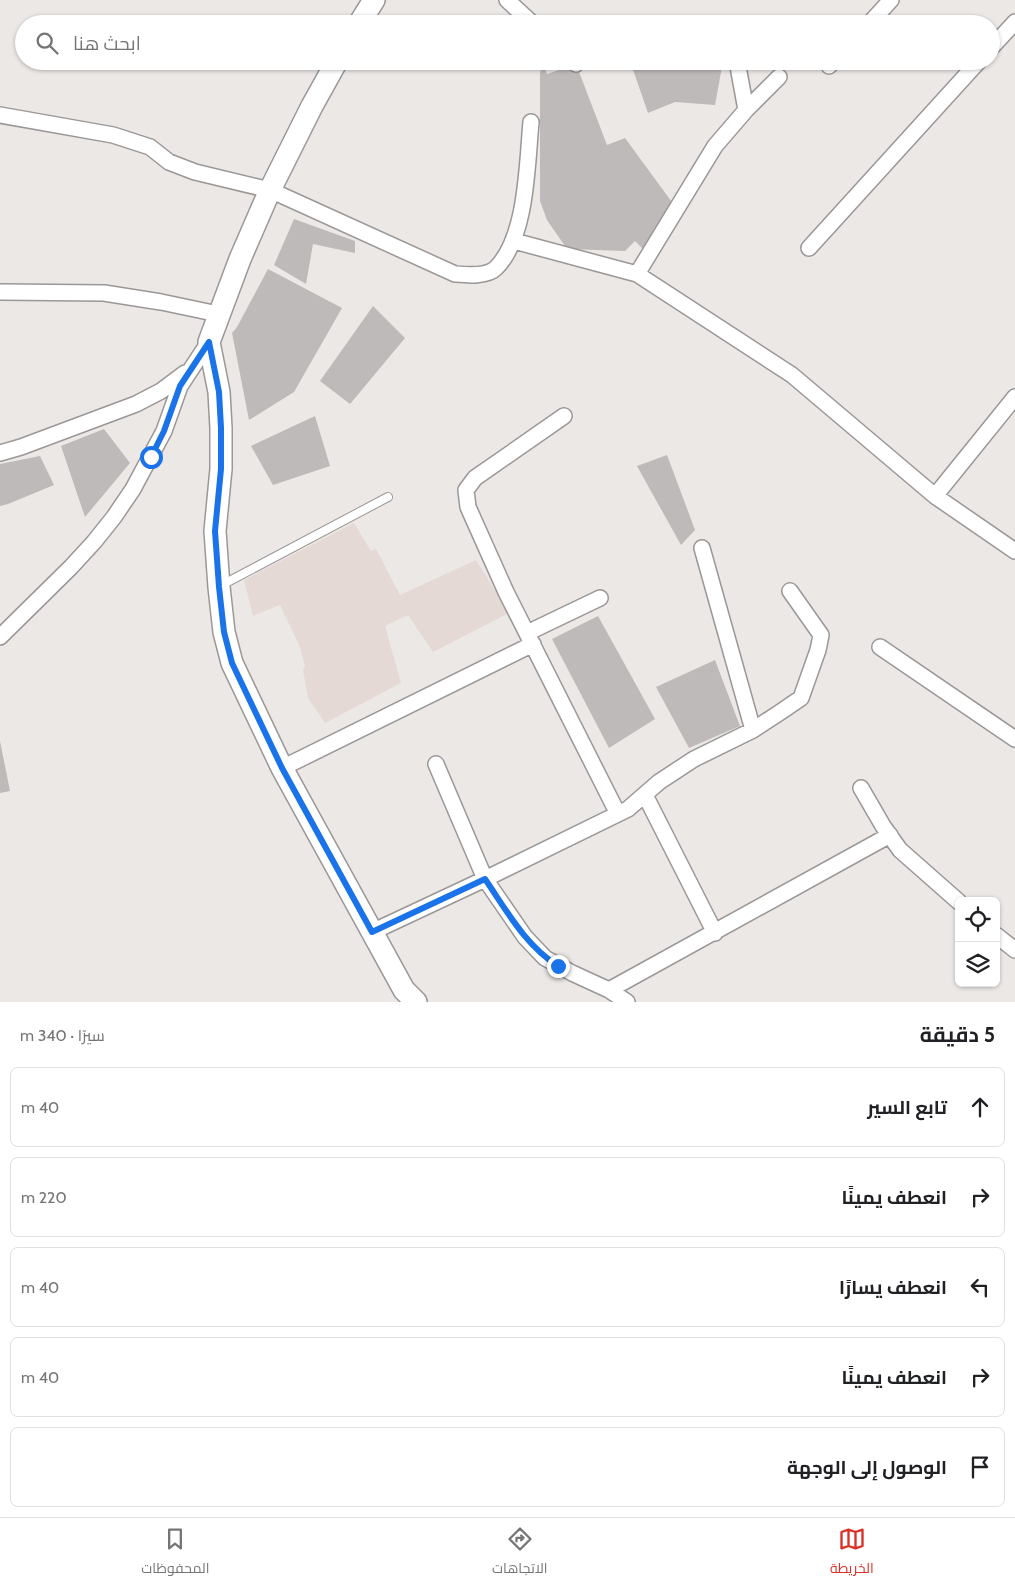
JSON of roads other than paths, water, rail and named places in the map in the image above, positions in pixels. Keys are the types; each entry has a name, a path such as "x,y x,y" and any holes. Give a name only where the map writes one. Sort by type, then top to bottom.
{"street":[{"path":"365,15 374,0"},
{"path":"507,0 523,15"},
{"path":"877,15 891,0"},
{"path":"1000,38 1015,22"},
{"path":"0,637 94,542 133,489 164,431 180,386 209,342 218,314 270,190 332,70"},
{"path":"739,70 746,110"},
{"path":"810,248 971,70"},
{"path":"637,274 715,146 746,110 779,77"},
{"path":"0,115 113,135 150,147 169,162 195,172 270,190 455,274 476,275 495,269 514,242 522,207 531,122"},
{"path":"514,242 637,274 792,375 935,496 1015,551"},
{"path":"0,292 104,293 218,314"},
{"path":"209,342 219,392 221,428 221,469 215,531 219,587 224,632 232,663 282,768 404,990 416,1002"},
{"path":"0,453 136,404 161,391 192,368"},
{"path":"935,496 1015,397"},
{"path":"564,416 475,478 466,490 468,507 506,592 618,814"},
{"path":"702,548 753,730"},
{"path":"372,932 628,809 659,782 694,759 753,730 801,698 818,650 821,634 790,591"},
{"path":"282,768 530,639 600,598"},
{"path":"880,647 1015,739"},
{"path":"436,764 485,879 525,937 545,958 609,990 627,1002"},
{"path":"861,788 900,850 955,898"},
{"path":"645,795 715,933"},
{"path":"609,990 890,835"},
{"path":"1000,938 1015,950"}],"lane":[{"path":"219,587 388,497"}]}
